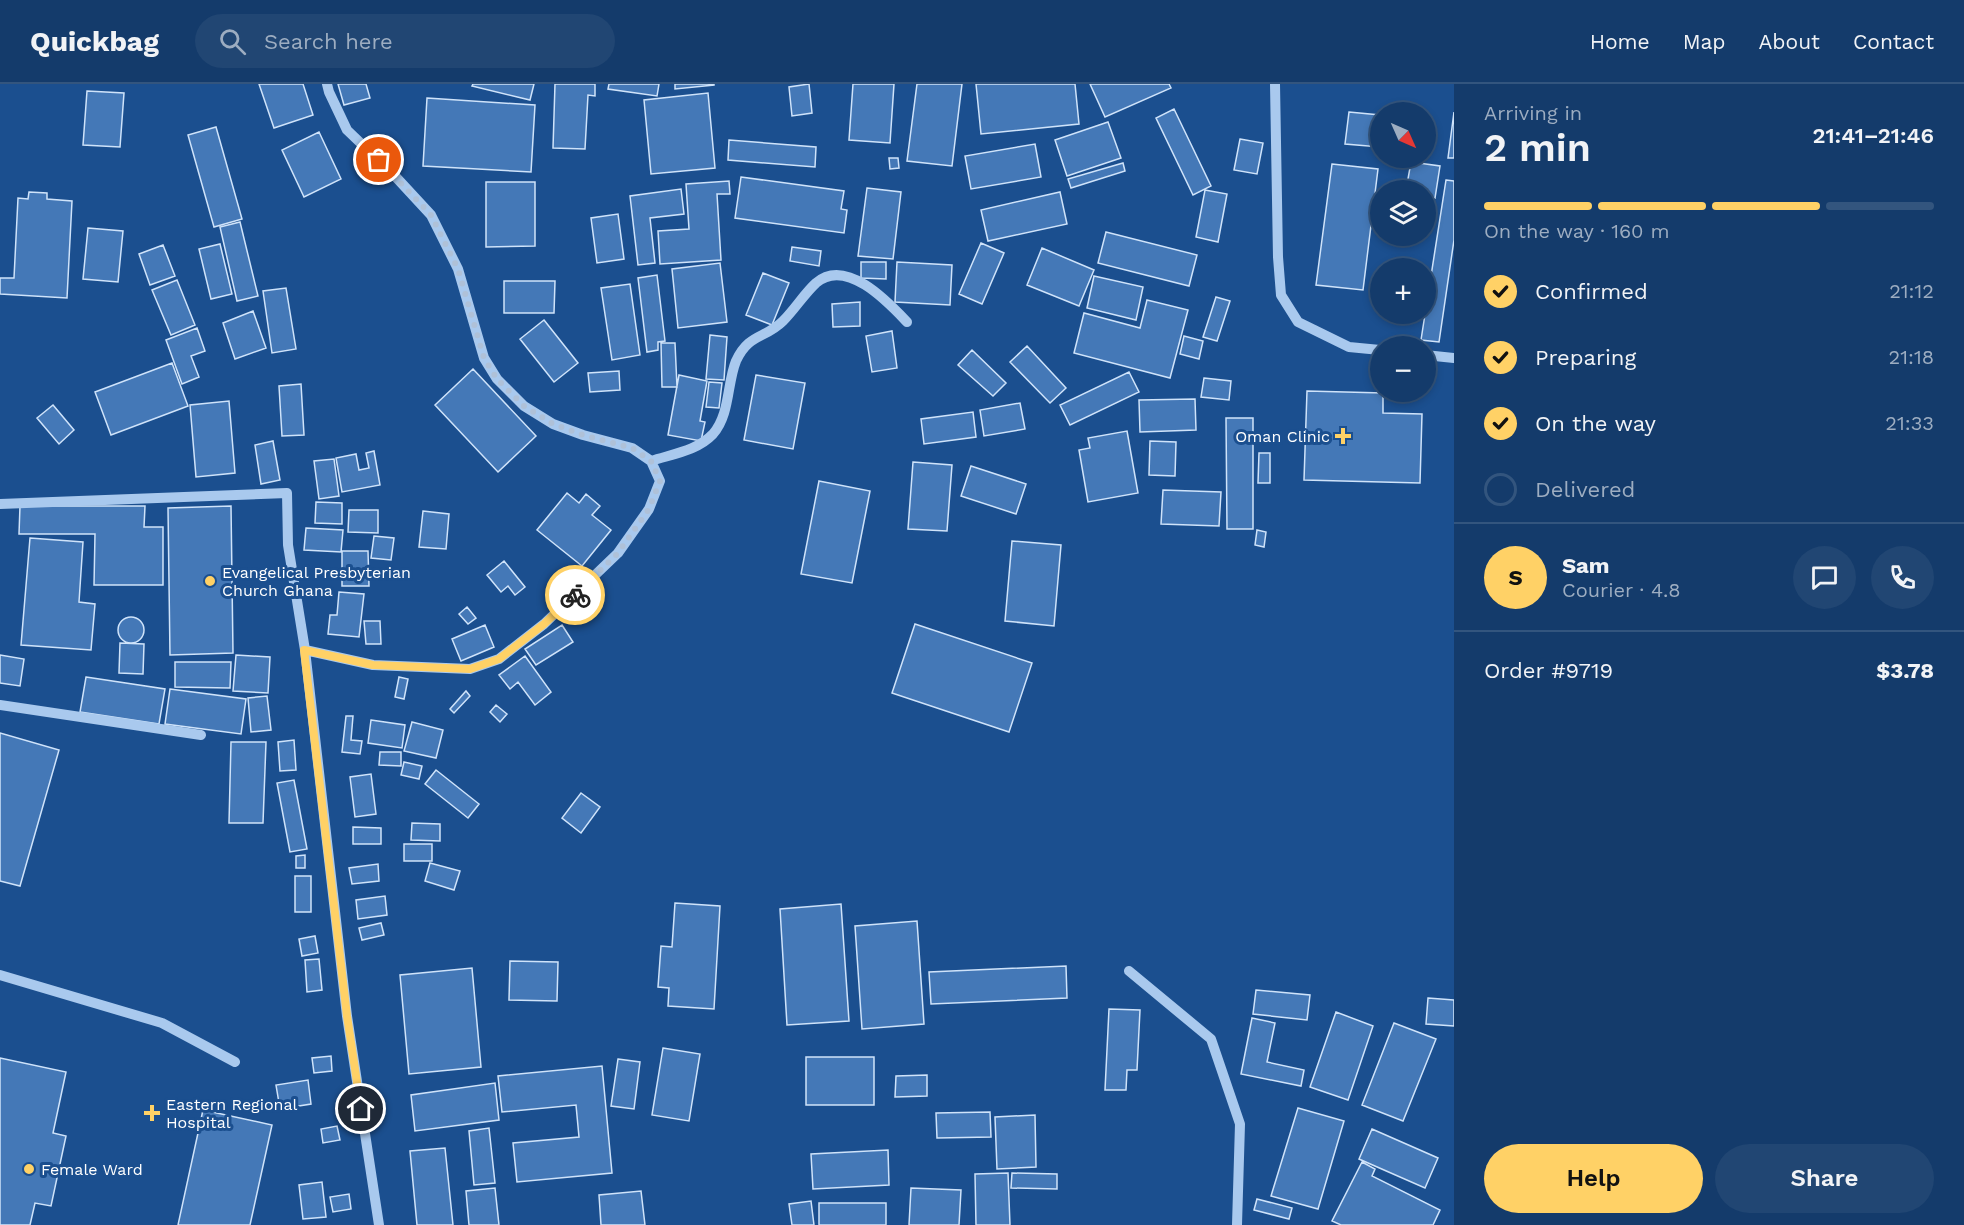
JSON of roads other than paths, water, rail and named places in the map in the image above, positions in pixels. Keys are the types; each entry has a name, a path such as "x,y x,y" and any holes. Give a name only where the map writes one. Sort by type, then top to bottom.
{"street":[{"path":"304,650 373,665 470,669 499,659 544,624 618,553 649,509 660,481 651,461 632,448 583,435 553,424 524,406 497,379 484,358 458,269 431,215 347,130 327,84"},
{"path":"1275,84 1278,257 1281,295 1298,322 1349,347 1370,349"},
{"path":"651,461 692,449 704,443 715,432 727,405 735,364 744,346 756,336 771,331 782,322 817,282 834,274 857,280 882,296 907,322"},
{"path":"1436,356 1454,358"},
{"path":"0,504 287,493 288,545 304,650 347,1016 380,1225"},
{"path":"0,705 201,735"},
{"path":"1129,971 1210,1039 1240,1124 1237,1225"},
{"path":"0,975 162,1023 235,1062"}],"place":[{"name":"Oman Clinic","path":"1343,436"},
{"name":"Evangelical Presbyterian Church Ghana","path":"210,581"},
{"name":"Eastern Regional Hospital","path":"152,1113"},
{"name":"Female Ward","path":"29,1169"}]}
